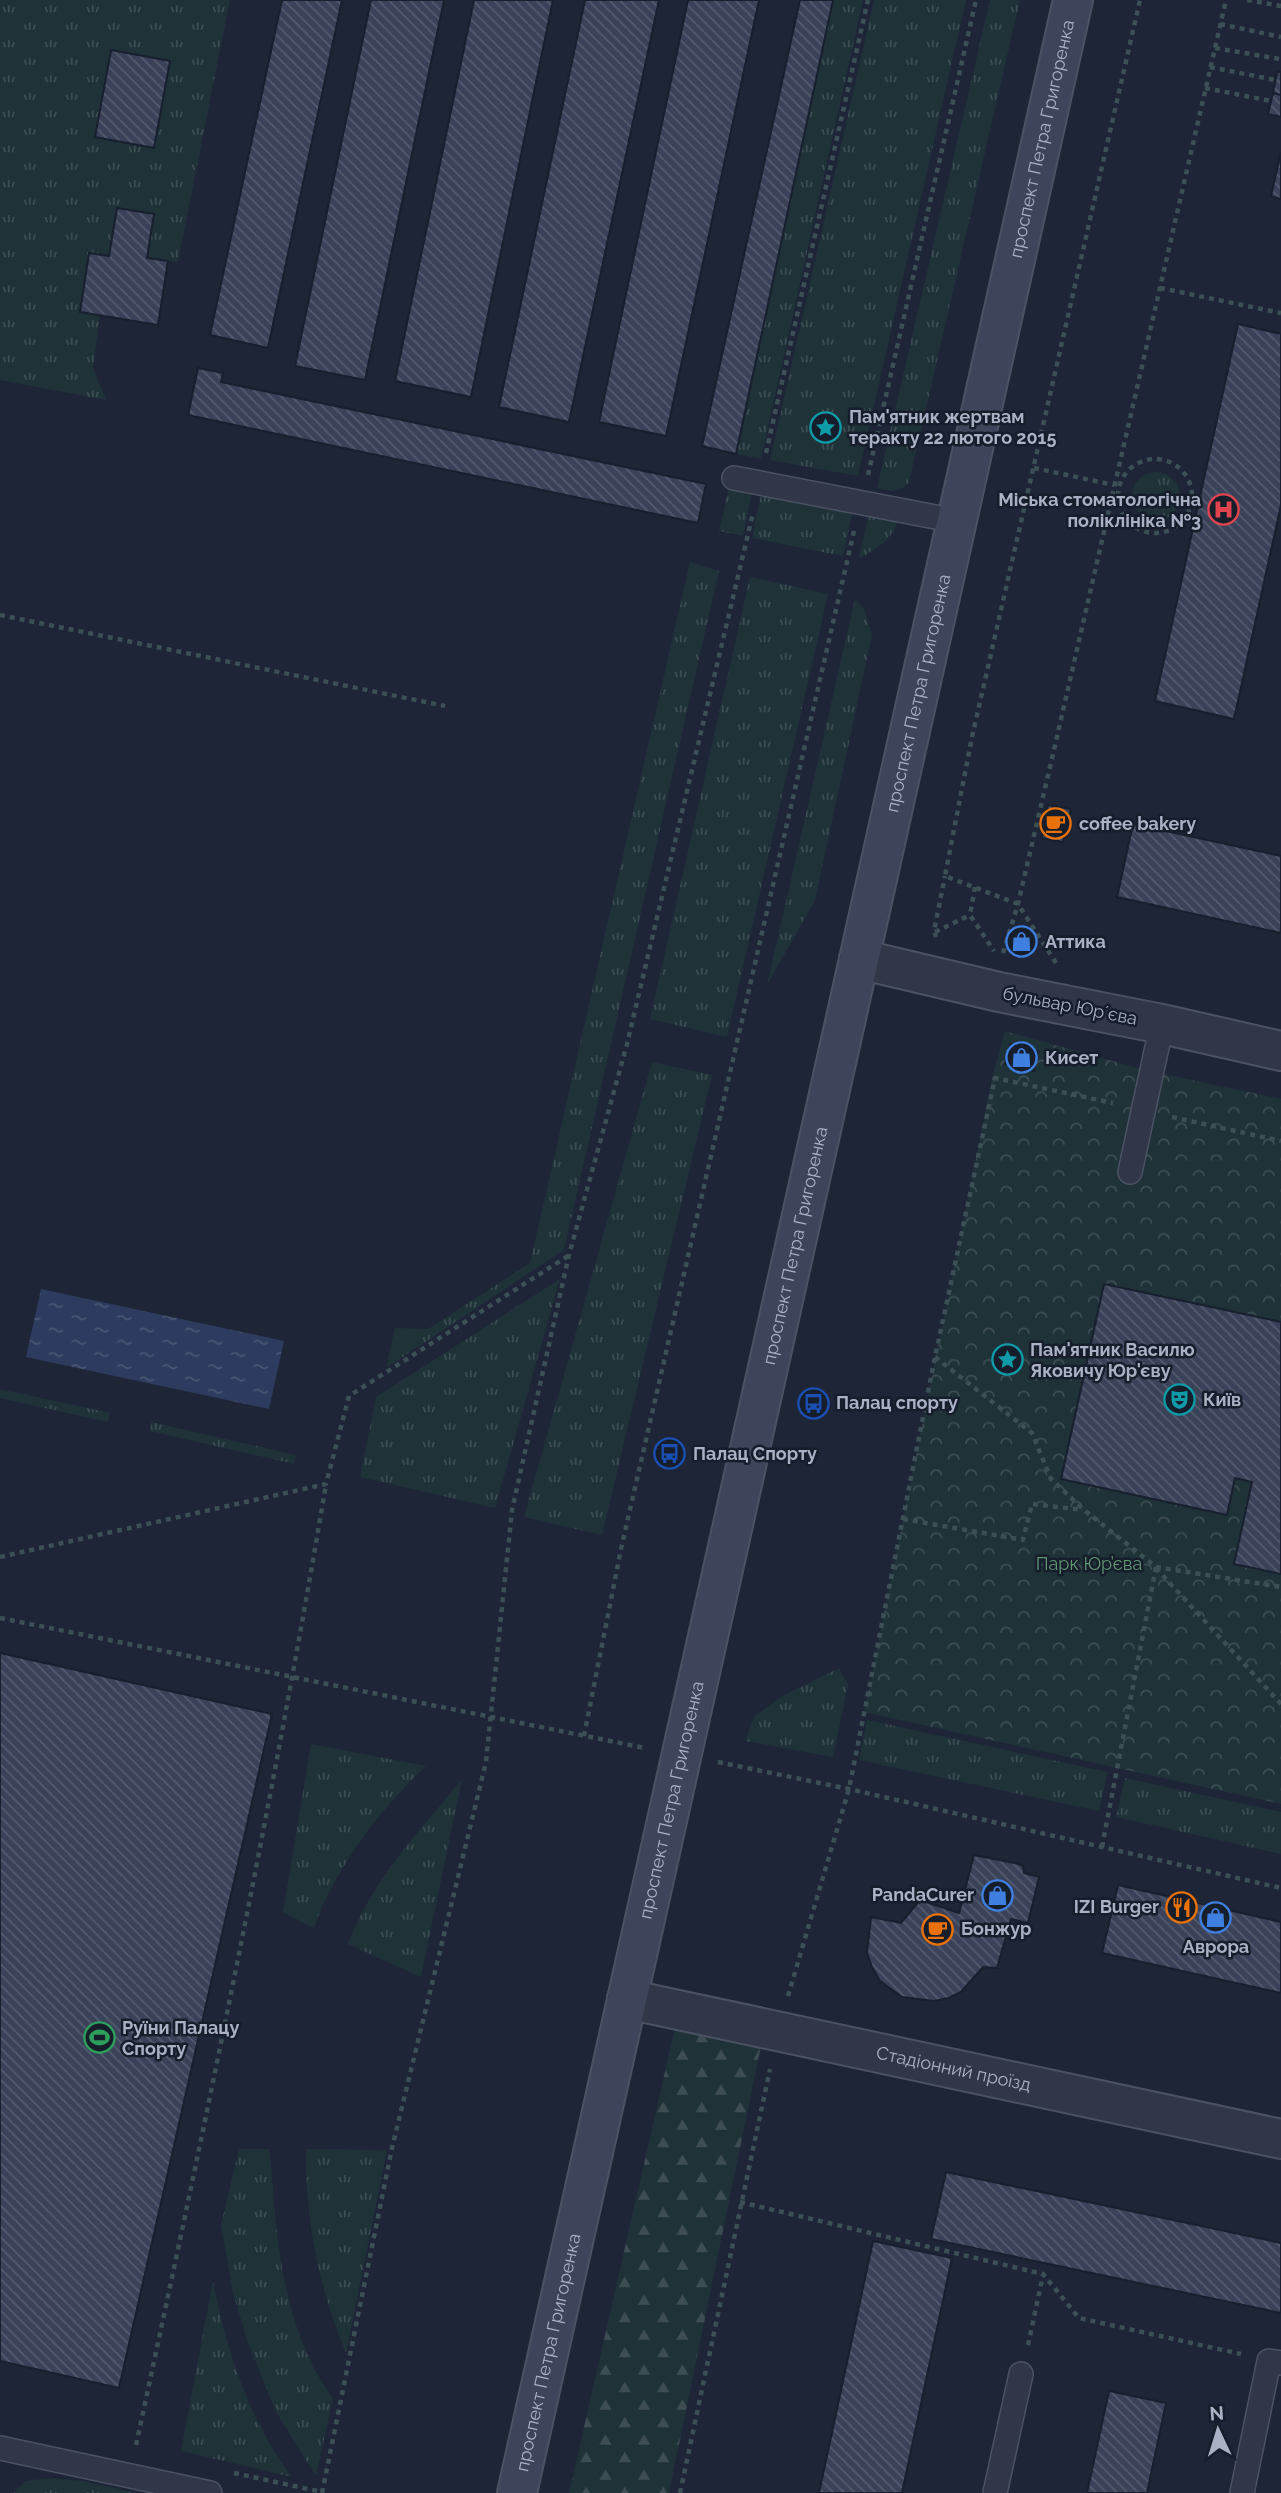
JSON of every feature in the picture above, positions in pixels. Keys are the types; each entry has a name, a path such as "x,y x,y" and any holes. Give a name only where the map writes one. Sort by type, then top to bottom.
{"main road":[{"name":"проспект Петра Григоренка","path":"517,2493 1073,0"}],"street":[{"name":"бульвар Юрʼєва","path":"859,959 999,992 1281,1051"},
{"name":"Стадіонний проїзд","path":"627,1999 1281,2139"}],"lane":[{"path":"734,478 956,522"},
{"path":"1130,1172 1162,1024"},
{"path":"1242,2493 1275,2362"},
{"path":"995,2493 1021,2374"},
{"path":"0,2448 210,2493"}],"path":[{"path":"228,2471 322,2493 392,2148 486,1762 512,1510 569,1255 627,1044 760,482 868,0"},
{"path":"584,1736 621,1549 976,0"},
{"path":"937,942 935,932 972,737 1140,0"},
{"path":"975,887 970,915 1000,960 1017,904 1116,485 1226,0"},
{"path":"1247,0 1281,6"},
{"path":"1220,24 1281,37"},
{"path":"1215,48 1280,59"},
{"path":"1210,67 1275,80"},
{"path":"1205,88 1271,101"},
{"path":"1160,288 1281,313"},
{"path":"1160,459 1171,462 1189,480 1192,504 1180,525 1157,534 1144,533 1133,528 1124,519 1119,508 1116,485 1135,464 1160,459"},
{"path":"1034,468 1116,485"},
{"path":"0,615 444,706"},
{"path":"945,876 1017,904 1063,972"},
{"path":"935,932 970,915"},
{"path":"680,2493 778,2031 849,1788 935,1357 995,1078"},
{"path":"135,2451 200,2148 294,1678 326,1484 349,1396 569,1255"},
{"path":"935,1357 1032,1433 1051,1479 1084,1510 1156,1567 1281,1704"},
{"path":"0,1557 326,1484"},
{"path":"902,1519 1023,1540 1031,1504 1084,1510"},
{"path":"1156,1567 1281,1587"},
{"path":"1102,1847 1156,1567"},
{"path":"0,1618 849,1788 1281,1888"},
{"path":"740,2202 1043,2274 1079,2318 1275,2362"},
{"path":"1021,2374 1043,2274"}],"green space":[{"path":"0,0 230,0 178,262 147,258 154,214 117,208 109,256 89,253 80,312 100,315 93,368 106,400 0,380"},
{"path":"833,0 863,0 761,459 736,454"},
{"path":"874,0 966,0 858,476 770,460"},
{"path":"990,0 1020,0 909,482 905,487 892,491 877,488"},
{"path":"1156,472 1173,479 1180,496 1173,513 1156,520 1139,513 1132,496 1139,479"},
{"path":"730,483 753,487 743,536 719,531"},
{"path":"762,488 854,506 843,556 752,538"},
{"path":"870,509 900,515 894,530 885,541 859,558"},
{"path":"690,562 719,571 564,1250 386,1368 395,1328 428,1329 530,1263"},
{"path":"750,577 828,594 727,1037 650,1019"},
{"path":"855,599 864,608 872,635 815,900 767,985"},
{"name":"Парк Юр’єва","path":"1005,1031 1145,1070 1281,1099 1281,1804 864,1712 993,1075"},
{"path":"652,1062 712,1075 602,1535 524,1517"},
{"path":"560,1279 495,1508 360,1477 376,1397"},
{"path":"0,1389 110,1413 108,1422 0,1398"},
{"path":"151,1422 296,1455 294,1464 150,1431"},
{"path":"839,1668 848,1685 833,1757 745,1741 754,1717 781,1697"},
{"path":"867,1720 1108,1772 1099,1811 859,1760"},
{"path":"311,1744 426,1766 376,1821 347,1861 314,1928 283,1912"},
{"path":"1125,1778 1281,1812 1281,1854 1116,1817"},
{"path":"462,1779 421,1977 348,1944 383,1878"},
{"path":"675,2028 762,2041 669,2493 569,2493"},
{"path":"239,2149 269,2149 281,2262 292,2310 308,2356 333,2398 316,2476 276,2412 248,2343 233,2293 221,2225"},
{"path":"306,2149 387,2150 346,2353 321,2279 308,2201"},
{"path":"213,2281 225,2333 241,2383 263,2432 292,2477 181,2451"},
{"path":"49,2478 83,2481 136,2493 13,2493 26,2481"}],"water":[{"path":"41,1289 284,1341 269,1409 26,1357"}],"building":[{"path":"282,0 342,0 268,348 210,335"},
{"path":"371,0 444,0 365,380 295,366"},
{"path":"474,0 553,0 471,397 395,381"},
{"path":"585,0 659,0 569,422 499,407"},
{"path":"688,0 759,0 666,436 599,422"},
{"path":"800,0 833,0 736,454 702,446"},
{"path":"111,50 170,61 154,148 95,137"},
{"path":"1277,72 1281,72 1281,95 1273,93"},
{"path":"1273,93 1281,95 1281,117 1268,114"},
{"path":"1281,152 1281,199 1271,196"},
{"path":"117,208 154,214 147,258 168,261 158,325 80,312 89,253 109,256"},
{"path":"1238,324 1281,334 1281,505 1234,719 1155,701"},
{"path":"198,368 223,373 221,382 706,484 698,523 188,415"},
{"name":"coffee bakery","path":"1048,805 1071,809 1063,842 1042,838"},
{"path":"1133,824 1281,856 1281,933 1117,897"},
{"name":"Аттика","path":"1023,933 1033,948 1026,953 1019,953 1014,939"},
{"name":"Кисет","path":"1010,1044 1038,1051 1034,1071 1005,1064"},
{"name":"Київ","path":"1104,1284 1281,1322 1281,1574 1234,1564 1252,1482 1235,1478 1227,1515 1061,1479"},
{"name":"Руїни Палацу Спорту","path":"0,1653 272,1714 119,2388 0,2361"},
{"name":"Бонжур","path":"974,1855 1019,1864 1023,1866 1024,1873 1039,1877 1028,1923 1011,1919 997,1968 983,1967 961,1992 934,2001 902,1997 880,1981 872,1967 867,1953 871,1917 901,1923 920,1900 959,1913"},
{"path":"1118,1885 1281,1922 1281,1993 1102,1953"},
{"path":"946,2172 1281,2243 1281,2313 931,2239"},
{"path":"873,2241 952,2258 902,2493 819,2493"},
{"path":"1109,2391 1166,2403 1147,2493 1087,2493"}],"place":[{"name":"Пам'ятник жертвам теракту 22 лютого 2015","path":"826,427"},
{"name":"Міська стоматологічна поліклініка №3","path":"1224,510"},
{"name":"coffee bakery","path":"1056,824"},
{"name":"Аттика","path":"1022,942"},
{"name":"Кисет","path":"1022,1058"},
{"name":"Пам'ятник Василю Яковичу Юр'єву","path":"1007,1360"},
{"name":"Київ","path":"1180,1400"},
{"name":"Палац спорту","path":"813,1403"},
{"name":"Палац Спорту","path":"670,1454"},
{"name":"PandaCurer","path":"997,1895"},
{"name":"IZI Burger","path":"1182,1907"},
{"name":"Аврора","path":"1216,1917"},
{"name":"Бонжур","path":"938,1929"},
{"name":"Руїни Палацу Спорту","path":"99,2038"}]}
